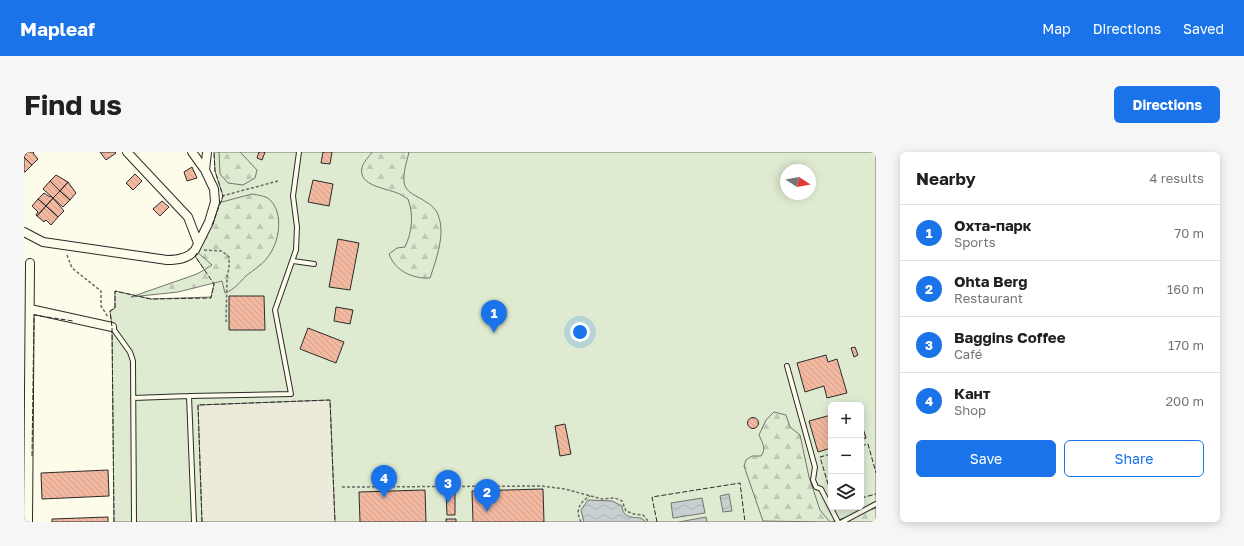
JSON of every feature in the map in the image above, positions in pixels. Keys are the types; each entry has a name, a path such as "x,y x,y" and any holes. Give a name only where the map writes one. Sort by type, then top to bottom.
{"street":[{"path":"127,152 188,217 196,247"},
{"path":"24,232 43,242 66,247 167,260 185,258 192,254 196,247 209,222 215,202 214,188 205,170 192,152"},
{"path":"205,170 207,152"},
{"path":"28,522 26,406 30,309 30,263"},
{"path":"30,309 110,326"}],"lane":[{"path":"133,398 291,394 275,310 296,250 298,227 293,196 299,152"},
{"path":"293,261 314,264"},
{"path":"110,326 130,352 133,361 134,522"},
{"path":"787,366 815,467 813,480 816,487 821,489 838,522"},
{"path":"189,396 194,522"},
{"path":"842,522 876,504"}],"path":[{"path":"215,198 278,181"},
{"path":"66,247 72,268 101,291 101,306 108,315 110,326"},
{"path":"196,247 222,251 229,257 226,322"},
{"path":"342,487 542,486 565,489 602,499 615,498 622,502 626,511 644,515 649,522"},
{"path":"581,522 577,515 579,506 590,496"}],"green space":[{"path":"214,152 876,152 876,522 114,522 112,327 110,311 115,308 115,291 151,299 211,297 214,284 195,256 217,215 223,196 215,171"},
{"path":"219,152 240,152 257,170 255,178 243,185 228,183 220,174"},
{"path":"372,152 409,152 404,174 405,186 409,192 435,209 440,222 441,238 430,278 417,277 405,273 396,265 389,254 397,248 405,247 411,229 412,217 410,205 408,199 398,193 368,183 364,179 362,168"},
{"path":"252,194 268,198 274,205 279,220 275,245 260,266 246,276 234,288 225,293 222,281 178,292 131,297 197,274 212,265 196,251 218,203"},
{"path":"774,412 786,415 790,427 800,435 809,477 820,510 830,522 763,521 744,466 746,460 752,456 761,456 763,453 764,450 759,435 766,420"},
{"path":"876,508 876,522 831,522"}],"shaded area":[{"path":"330,400 335,522 202,522 198,405"}],"water":[{"path":"729,494 732,511 723,512 720,496"},
{"path":"702,498 705,513 673,518 671,503"},
{"path":"588,500 612,501 622,506 626,515 641,518 646,522 584,522 581,510"},
{"path":"706,517 707,522 679,522"}],"building":[{"path":"27,152 34,152 33,153 38,159 32,165 24,157"},
{"path":"100,152 115,152 116,153 106,160"},
{"path":"259,152 265,152 262,160 257,158"},
{"path":"323,152 332,152 330,164 321,163"},
{"path":"24,157 32,165 25,172 24,172"},
{"path":"192,167 197,178 187,181 184,172"},
{"path":"135,174 142,181 133,190 126,183"},
{"path":"56,175 68,182 60,191 50,181"},
{"path":"313,180 333,184 329,206 308,202"},
{"path":"50,181 60,191 53,198 43,189"},
{"path":"68,182 76,193 70,200 60,191"},
{"path":"60,191 70,200 63,207 53,198"},
{"path":"44,193 53,198 46,206 38,199"},
{"path":"53,198 64,211 58,217 46,206"},
{"path":"38,199 46,206 37,216 36,215 38,212 32,206"},
{"path":"162,201 169,207 160,216 153,209"},
{"path":"46,206 58,217 51,225 46,220 44,222 37,216"},
{"path":"338,239 359,243 350,290 329,287"},
{"path":"229,296 264,296 265,330 229,330"},
{"path":"336,307 353,310 350,324 334,321"},
{"path":"308,328 344,342 336,363 300,349"},
{"path":"855,347 858,355 854,357 851,348"},
{"path":"826,355 828,362 837,359 847,393 827,398 824,386 805,392 797,363"},
{"path":"828,416 828,449 818,452 809,421"},
{"path":"753,417 757,419 759,423 757,427 753,429 749,427 747,423 749,419"},
{"path":"565,424 571,454 560,456 555,426"},
{"path":"108,470 109,496 42,499 41,473"},
{"path":"543,489 544,522 473,522 472,491"},
{"path":"425,490 426,522 360,522 359,492"},
{"path":"446,491 455,491 455,515 447,515"},
{"path":"108,517 108,522 52,522 52,519"},
{"path":"446,519 456,519 456,522 446,522"}],"fence":[{"path":"212,225 223,196 215,171 214,152"},
{"path":"114,522 112,327 110,311 115,308 115,291 151,299 211,298 214,284 195,256 197,253"},
{"path":"32,456 34,315 73,321"},
{"path":"202,522 198,405 330,400 335,522"},
{"path":"864,445 868,444 876,473"},
{"path":"828,455 820,457 828,484"},
{"path":"657,522 652,497 740,483 745,522"},
{"path":"864,497 876,494"}],"place":[{"name":"Охта-парк","path":"494,333"},
{"name":"Кант","path":"384,498"},
{"name":"Baggins Coffee","path":"448,503"},
{"name":"Ohta Berg","path":"487,512"}]}
